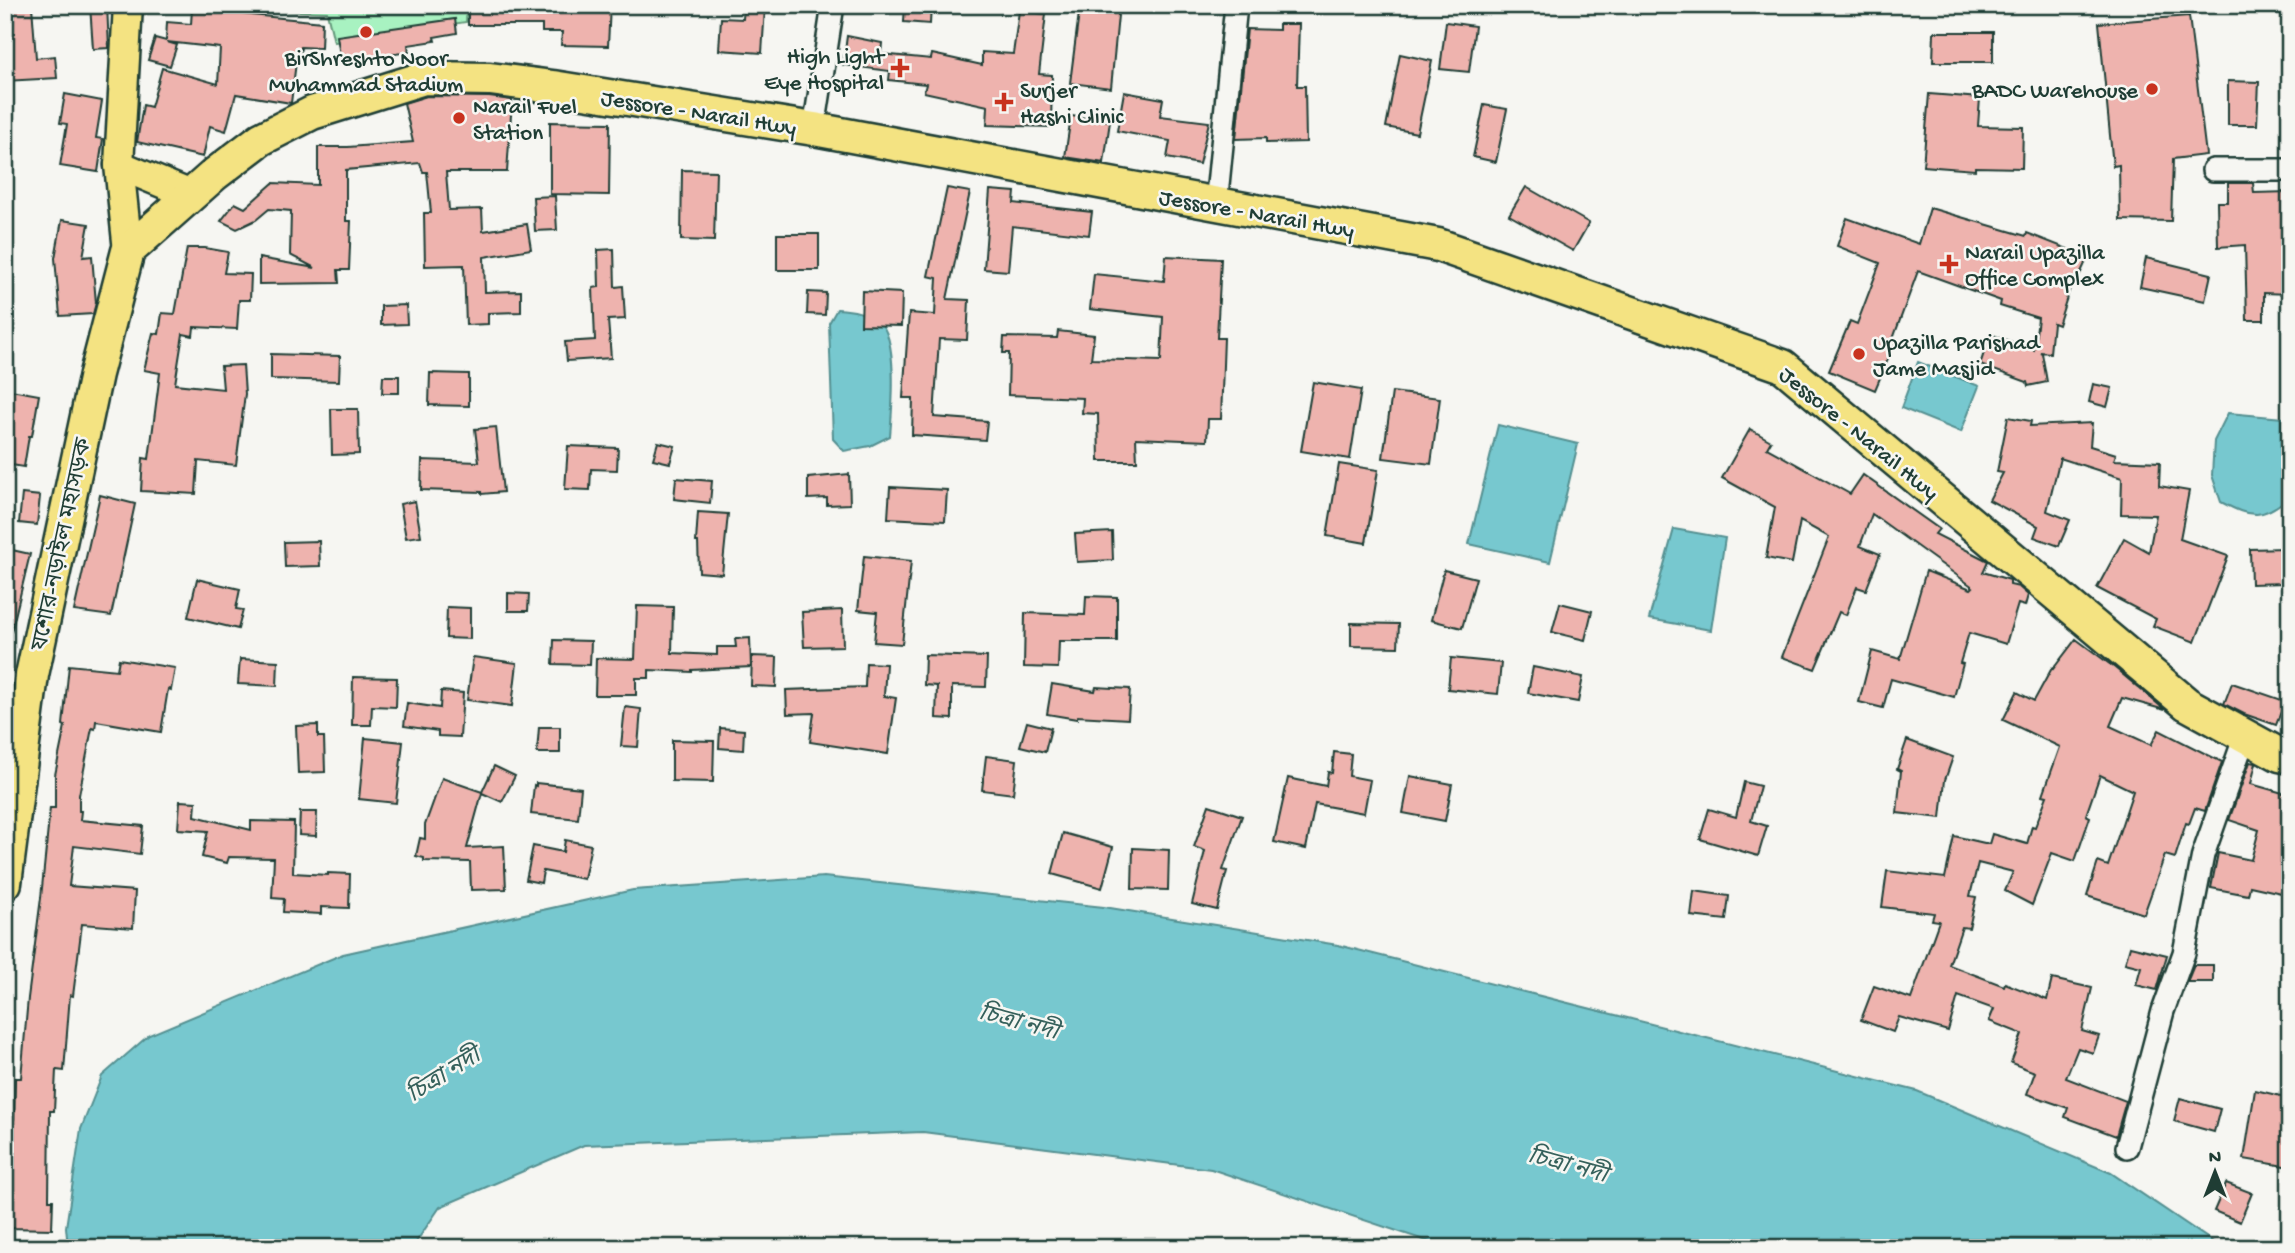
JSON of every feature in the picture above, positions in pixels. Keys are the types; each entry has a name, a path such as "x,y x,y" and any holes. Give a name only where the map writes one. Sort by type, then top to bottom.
{"highway":[{"name":"Jessore - Narail Hwy","path":"128,251 191,195 261,139 312,113 424,78 490,79 553,87 814,129 1438,245 1783,366 2187,704 2280,755 2290,757"},
{"name":"যশোর-নড়াইল মহাসড়ক","path":"5,883 32,675 96,374 128,251"}],"main road":[{"path":"128,5 120,165 128,251"},
{"path":"120,165 191,195"}],"street":[{"path":"814,129 833,5"},
{"path":"1216,205 1236,5"},
{"path":"2213,170 2290,170"},
{"path":"2127,1147 2163,1011 2184,953 2203,855 2245,736"}],"green space":[{"name":"BirShreshto Noor Muhammad Stadium","path":"162,5 467,5 466,22 334,42 327,12 162,8"}],"water":[{"path":"837,309 859,312 879,322 889,343 893,376 890,436 870,446 844,451 833,439 829,323"},
{"path":"1918,362 1979,386 1961,432 1901,408"},
{"path":"2228,413 2283,418 2290,429 2290,496 2264,513 2241,511 2221,502 2212,475 2214,441"},
{"path":"1498,425 1578,444 1550,562 1469,544"},
{"path":"1674,529 1725,538 1711,630 1649,619"},
{"name":"চিত্রা নদী","path":"824,877 1104,907 1338,945 1917,1091 2111,1173 2222,1248 1448,1248 1211,1169 923,1132 584,1145 440,1207 412,1248 68,1248 66,1227 81,1129 102,1076 149,1035 343,954 633,890"}],"building":[{"path":"90,5 107,5 109,48 93,49"},
{"path":"468,5 610,5 608,46 561,45 562,32 542,32 542,25 468,25"},
{"path":"905,5 931,5 930,24 904,22"},
{"path":"1080,5 1119,5 1111,88 1070,83"},
{"path":"32,6 36,58 55,56 57,78 5,81 5,8"},
{"path":"744,6 765,8 762,53 719,50 721,18 743,19"},
{"path":"192,9 322,22 321,48 301,47 299,62 296,62 291,103 236,94 226,131 210,126 203,157 137,142 143,105 151,107 162,68 218,84 220,48 167,42 177,45 170,66 148,60 155,38 166,41 167,22 191,24"},
{"path":"1019,11 1046,14 1039,74 1052,75 1051,127 987,125 988,106 924,92 926,84 889,80 890,71 843,65 847,36 882,43 881,54 931,59 932,54 982,65 982,52 1013,54"},
{"name":"BADC Warehouse","path":"2189,16 2206,155 2173,159 2171,221 2120,220 2119,165 2113,166 2099,23"},
{"path":"455,19 457,33 434,37 435,41 408,45 409,52 341,62 337,36"},
{"path":"1446,22 1475,26 1469,72 1440,69"},
{"path":"1279,24 1299,24 1297,86 1305,86 1306,142 1266,143 1266,138 1236,139 1247,29 1279,30"},
{"path":"1934,32 1993,32 1993,62 1933,62"},
{"path":"1400,54 1432,61 1417,133 1386,127"},
{"path":"2228,81 2259,82 2257,125 2228,125"},
{"path":"1124,92 1163,99 1160,116 1209,122 1199,164 1167,158 1170,141 1117,131"},
{"path":"65,94 102,101 96,138 103,139 98,172 60,166 67,124 60,123"},
{"path":"1929,94 1980,98 1978,126 2023,127 2022,168 1975,167 1975,170 1923,166"},
{"path":"427,96 512,100 507,172 446,172 449,210 482,209 483,231 527,224 531,249 484,257 485,292 521,291 521,312 488,313 488,324 466,325 464,265 425,266 424,213 431,213 427,172 423,172 420,163 346,170 346,221 351,221 349,270 338,270 339,283 259,284 259,258 315,268 290,255 291,211 269,209 256,220 237,229 221,221 235,203 245,208 273,183 318,185 318,147 413,142 404,103"},
{"path":"1484,105 1507,109 1496,162 1473,157"},
{"path":"1071,116 1110,121 1104,163 1065,157"},
{"path":"550,122 610,123 609,195 550,194"},
{"path":"682,170 716,171 714,241 681,240"},
{"path":"2228,183 2253,183 2254,193 2290,192 2290,294 2264,293 2264,320 2247,320 2245,245 2218,247 2217,202 2228,202"},
{"path":"1526,187 1589,223 1573,251 1509,215"},
{"path":"947,188 970,192 947,299 969,300 967,340 939,339 934,417 987,421 985,440 912,435 913,398 903,398 909,313 935,315 937,278 928,276"},
{"path":"990,190 1015,192 1014,203 1092,212 1089,235 1012,226 1008,271 984,269"},
{"path":"555,196 557,230 535,231 533,197"},
{"path":"1930,208 2026,236 2027,233 2088,257 2077,281 2073,279 2058,325 2053,323 2050,353 2040,352 2047,382 2028,386 2027,382 1980,365 1990,334 2034,350 2038,318 2000,306 2001,301 1918,271 1893,339 1896,340 1875,390 1829,371 1850,321 1857,324 1880,263 1837,246 1847,218 1919,244"},
{"path":"62,220 89,224 83,257 92,256 96,303 93,314 60,316 55,258"},
{"path":"777,234 819,234 819,270 777,270"},
{"path":"187,248 228,252 224,273 251,274 250,300 239,300 237,329 194,327 193,336 183,334 175,384 223,389 221,366 243,365 245,394 236,465 198,461 196,494 141,491 143,458 149,459 160,373 144,370 153,333 159,334 162,313 175,314"},
{"path":"614,249 615,287 623,286 625,319 608,320 611,358 567,361 565,342 595,340 593,288 599,287 598,250"},
{"path":"1166,256 1221,259 1217,338 1224,338 1221,419 1208,419 1207,441 1136,438 1137,461 1099,461 1098,414 1082,413 1083,398 1008,395 1009,353 1003,353 1004,337 1057,338 1058,331 1094,335 1091,359 1161,361 1163,317 1090,309 1094,274 1164,281"},
{"path":"2146,258 2211,274 2205,301 2140,287"},
{"path":"862,291 902,293 901,326 861,325"},
{"path":"808,292 826,293 825,315 807,314"},
{"path":"406,305 407,324 381,325 381,306"},
{"path":"271,354 340,356 339,381 271,379"},
{"path":"430,373 469,374 469,406 429,405"},
{"path":"383,376 399,376 399,393 382,393"},
{"path":"1313,382 1361,390 1350,459 1301,451"},
{"path":"2093,384 2112,388 2107,407 2089,402"},
{"path":"5,389 39,395 24,467 5,464"},
{"path":"1392,392 1440,398 1431,464 1383,458"},
{"path":"331,409 358,409 359,454 332,455"},
{"path":"2008,417 2031,421 2030,426 2092,423 2090,446 2116,454 2114,460 2160,462 2159,486 2189,491 2180,539 2228,556 2195,642 2153,626 2156,619 2097,588 2124,538 2149,552 2156,515 2121,514 2122,478 2060,458 2047,511 2070,520 2059,546 2034,537 2038,526 1989,500 2003,473 1997,472"},
{"path":"496,427 503,492 482,494 421,490 422,460 479,462 475,429"},
{"path":"1750,429 1771,441 1767,448 1850,494 1863,475 1939,529 1935,534 1988,561 1983,572 2010,580 2010,585 2019,587 2028,595 2025,606 2018,604 2006,644 1969,633 1954,697 1891,679 1883,708 1859,702 1872,651 1900,659 1926,571 1971,589 1973,587 1872,514 1860,546 1880,554 1866,590 1857,587 1846,615 1839,612 1815,669 1782,657 1829,537 1800,521 1792,563 1766,558 1775,507 1722,478"},
{"path":"658,442 675,446 670,463 653,459"},
{"path":"568,446 618,448 617,470 591,469 590,490 565,489"},
{"path":"1339,464 1378,470 1366,543 1327,536"},
{"path":"849,474 850,504 827,505 827,498 808,499 808,478"},
{"path":"676,478 712,481 710,503 674,499"},
{"path":"890,487 947,490 945,521 888,518"},
{"path":"22,494 40,496 37,525 19,523"},
{"path":"100,495 135,504 111,616 74,611"},
{"path":"415,501 421,536 406,538 400,504"},
{"path":"698,512 728,514 722,574 699,572 696,542"},
{"path":"1112,532 1113,560 1077,562 1075,534"},
{"path":"319,541 320,566 285,567 284,542"},
{"path":"2284,548 2285,583 2251,584 2250,549"},
{"path":"12,550 30,554 11,633 5,632 5,580"},
{"path":"864,556 911,561 902,644 874,642 877,612 858,610"},
{"path":"1444,570 1476,578 1462,628 1431,620"},
{"path":"197,579 240,589 236,609 243,610 238,629 188,617"},
{"path":"508,593 529,594 528,611 508,611"},
{"path":"1086,596 1117,597 1117,641 1059,641 1058,668 1024,667 1025,613 1085,615"},
{"path":"1560,603 1592,611 1585,640 1552,632"},
{"path":"637,606 673,607 672,653 717,655 717,647 736,647 735,639 750,638 751,667 692,672 649,670 649,678 636,678 636,695 595,695 596,658 635,659"},
{"path":"447,607 470,608 470,639 446,638"},
{"path":"842,610 843,646 804,647 802,612"},
{"path":"1351,623 1399,624 1398,647 1351,646"},
{"path":"2076,639 2165,710 2122,698 2110,726 2151,745 2159,730 2222,762 2205,811 2195,808 2189,824 2186,823 2175,858 2165,855 2144,914 2087,896 2098,862 2108,866 2133,791 2100,775 2086,815 2090,817 2075,861 2052,853 2032,905 2005,891 2013,872 1978,863 1970,896 1976,897 1969,928 1962,927 1949,965 2047,1000 2052,979 2092,988 2082,1031 2099,1036 2093,1053 2078,1048 2066,1078 2126,1101 2116,1136 2065,1117 2068,1108 2027,1094 2035,1072 2011,1063 2022,1034 1989,1021 1994,1009 1958,996 1948,1031 1899,1017 1893,1032 1861,1020 1874,986 1911,999 1939,921 1932,920 1934,913 1882,907 1887,871 1945,878 1954,836 1989,844 1992,834 2027,844 2032,826 2035,827 2047,796 2043,795 2060,747 2003,720 2017,692 2034,701 2052,668"},
{"path":"554,640 591,641 590,665 553,664"},
{"path":"925,655 987,657 986,687 952,686 952,719 936,718 937,686 924,685"},
{"path":"752,656 777,657 776,687 751,686"},
{"path":"473,657 517,663 512,706 467,700"},
{"path":"1451,658 1501,663 1498,694 1448,689"},
{"path":"119,659 175,668 171,690 168,689 161,732 96,721 95,729 92,728 79,795 79,811 80,820 143,826 140,854 74,846 69,886 135,891 133,928 82,924 73,996 70,995 64,1071 56,1070 54,1111 50,1111 49,1200 53,1200 52,1229 7,1228 8,1190 5,1190 5,1159 8,1119 14,1119 15,1078 21,1078 50,808 55,808 55,775 65,726 69,665 117,670"},
{"path":"240,659 278,661 277,686 238,684"},
{"path":"866,663 886,664 884,696 896,698 888,754 810,742 814,713 787,714 786,690 865,687"},
{"path":"1533,667 1583,677 1578,702 1528,693"},
{"path":"353,677 397,678 396,707 372,706 371,725 352,725"},
{"path":"2232,683 2285,701 2276,725 2224,704"},
{"path":"1052,684 1095,691 1096,687 1130,689 1128,719 1077,716 1077,719 1047,714"},
{"path":"441,691 463,693 460,737 438,736 438,731 404,726 407,703 440,708"},
{"path":"625,707 641,709 638,747 621,746"},
{"path":"1027,722 1051,728 1045,752 1020,746"},
{"path":"318,725 318,737 324,737 325,772 298,773 296,726"},
{"path":"539,727 560,727 560,753 537,753"},
{"path":"720,728 744,730 743,750 719,748"},
{"path":"365,738 403,742 396,803 359,799"},
{"path":"672,740 714,741 713,782 672,781"},
{"path":"1907,740 1953,757 1945,780 1941,818 1897,813 1901,771 1897,769"},
{"path":"1334,752 1351,754 1349,776 1370,780 1364,813 1315,804 1306,849 1274,842 1288,778 1326,786 1328,772 1332,773"},
{"path":"986,756 1017,760 1013,794 982,790"},
{"path":"2250,762 2256,763 2251,784 2290,795 2290,834 2282,861 2290,863 2290,895 2250,886 2248,895 2211,888 2218,853 2251,860 2259,830 2229,820"},
{"path":"494,766 515,776 502,802 482,793 467,848 504,846 506,889 471,890 470,862 424,861 424,858 416,856 420,838 425,839 425,825 442,778 482,792"},
{"path":"1410,776 1452,784 1445,821 1403,813"},
{"path":"1744,782 1760,786 1751,821 1767,826 1758,856 1700,839 1709,809 1736,817"},
{"path":"536,783 581,788 578,819 531,814"},
{"path":"180,801 196,802 195,816 251,830 251,821 294,822 293,873 350,874 349,908 321,907 321,914 283,912 284,899 272,898 274,858 229,857 227,863 202,857 208,831 178,829"},
{"path":"1209,805 1242,816 1223,870 1227,871 1217,910 1192,904 1205,851 1194,847"},
{"path":"300,812 317,812 316,836 299,835"},
{"path":"1063,833 1113,847 1102,888 1052,874"},
{"path":"565,840 591,845 584,879 543,871 541,883 526,880 533,846 563,852"},
{"path":"1133,848 1169,850 1168,890 1132,889"},
{"path":"1694,891 1729,896 1726,920 1691,916"},
{"path":"2130,946 2167,955 2157,990 2136,985 2141,967 2125,963"},
{"path":"2194,965 2213,965 2213,982 2187,982"},
{"path":"2255,1090 2290,1098 2290,1167 2244,1159"},
{"path":"2180,1098 2220,1109 2214,1132 2174,1121"},
{"path":"2226,1183 2252,1193 2240,1222 2214,1211"}],"place":[{"name":"BirShreshto Noor Muhammad Stadium","path":"366,32"},
{"name":"High Light Eye Hospital","path":"900,68"},
{"name":"BADC Warehouse","path":"2152,89"},
{"name":"Surjer Hashi Clinic","path":"1004,102"},
{"name":"Narail Fuel Station","path":"459,118"},
{"name":"Narail Upazilla Office Complex","path":"1949,264"},
{"name":"Upazilla Parishad Jame Masjid","path":"1859,354"}]}
